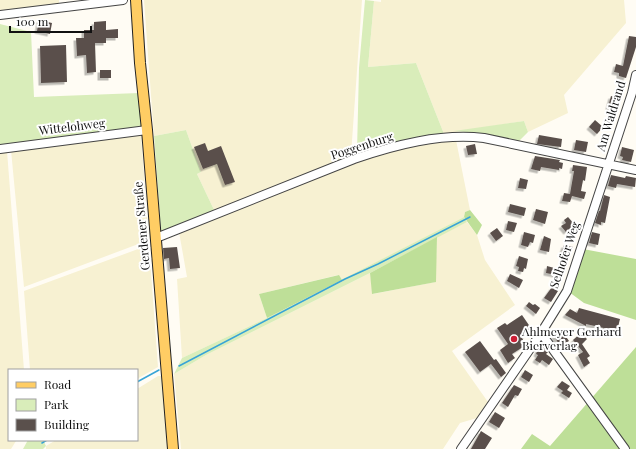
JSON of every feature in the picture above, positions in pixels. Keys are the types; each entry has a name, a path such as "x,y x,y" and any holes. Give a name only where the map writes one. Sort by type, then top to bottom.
{"main road":[{"name":"Gerdener Straße","path":"136,0 173,449"}],"street":[{"path":"0,15 123,0"},
{"name":"Am Waldrand","path":"608,164 634,93 636,75"},
{"name":"Wittelohweg","path":"0,149 147,130"},
{"name":"Poggenburg","path":"156,238 382,149 447,137 466,136 484,138 608,164"},
{"path":"608,164 636,170"},
{"name":"Selhofer Weg","path":"461,449 541,333 567,291 608,164"},
{"path":"541,333 626,449"}],"shaded area":[{"path":"0,0 59,0 59,5 0,13"},
{"path":"144,0 362,0 351,155 215,212 197,174 201,172 186,130 154,136"},
{"path":"381,0 624,0 626,23 564,95 568,113 528,132 524,121 444,134 416,63 368,67 374,1 381,2"},
{"path":"141,134 149,240 24,287 11,150"},
{"path":"456,140 470,210 465,212 464,217 342,280 338,275 259,294 267,318 182,358 177,279 187,277 179,232 363,158 399,149"},
{"path":"0,151 7,151 24,369 8,369 8,441 16,441 11,449 0,449"},
{"path":"467,222 477,235 485,260 515,305 452,351 488,402 477,418 460,423 443,449 181,449 174,374 206,355 370,273 373,294 435,282 437,237"},
{"path":"149,245 158,367 138,378 138,369 30,369 24,291"},
{"path":"158,376 162,376 168,449 46,449 46,446 54,441 138,441 138,388"}],"green space":[{"path":"365,0 374,1 368,67 416,63 444,134 381,146 359,153 357,151 359,68"},
{"path":"0,24 31,32 34,97 139,93 142,131 0,146"},
{"path":"524,121 528,132 518,142 479,133 454,131"},
{"path":"186,130 201,172 197,174 215,212 161,232 154,136"},
{"path":"470,210 482,225 477,235 464,217 465,212"},
{"path":"464,217 467,222 370,273 206,355 174,374 182,358 267,318"},
{"path":"437,237 436,282 372,294 370,273"},
{"path":"583,249 636,259 636,320 584,303 569,292"},
{"path":"339,275 342,280 267,318 259,294"},
{"path":"636,347 636,449 521,449 532,434 550,446"},
{"path":"27,441 44,441 46,446 43,449 23,449"}],"building":[{"path":"39,20 52,23 50,34 37,31"},
{"path":"106,21 106,30 118,29 118,38 106,38 106,43 95,43 96,72 87,73 86,55 77,56 76,38 84,38 84,30 94,30 94,22"},
{"path":"629,36 636,37 636,47 626,78 619,76 619,73 614,72 616,64 623,66"},
{"path":"66,45 67,82 41,83 40,46"},
{"path":"100,70 111,70 111,78 100,78"},
{"path":"611,96 620,99 617,109 608,107"},
{"path":"595,120 603,127 597,134 589,127"},
{"path":"539,135 562,139 561,147 537,144"},
{"path":"576,140 588,142 586,152 574,150"},
{"path":"205,143 208,151 221,146 235,182 225,185 217,164 203,169 194,147"},
{"path":"475,144 477,154 468,155 466,146"},
{"path":"622,147 634,150 631,162 622,160 623,157 620,156"},
{"path":"535,156 560,160 559,162 563,163 562,169 559,168 559,170 541,167 540,171 531,169"},
{"path":"573,165 587,167 585,181 583,180 581,191 586,192 584,199 572,196 570,202 562,201 564,193 570,194 574,171 572,171"},
{"path":"611,175 625,178 626,176 636,178 635,187 617,184 616,188 608,186"},
{"path":"520,178 528,180 526,189 518,188"},
{"path":"604,195 610,197 605,223 601,222 601,225 595,223"},
{"path":"510,204 526,208 524,216 508,212"},
{"path":"536,209 548,212 545,224 533,220"},
{"path":"568,217 575,225 566,232 561,226 566,223 564,220"},
{"path":"508,221 517,223 514,232 506,230"},
{"path":"497,228 503,236 496,241 490,233"},
{"path":"524,232 535,235 533,243 530,242 528,247 521,245"},
{"path":"592,232 600,234 598,245 589,243"},
{"path":"544,236 551,239 549,252 540,250"},
{"path":"564,245 573,247 570,257 561,254"},
{"path":"177,247 180,268 170,269 169,258 164,259 163,248"},
{"path":"519,256 528,259 526,269 524,268 523,272 518,271 519,267 516,266"},
{"path":"547,266 558,269 559,266 566,268 564,275 546,273"},
{"path":"510,274 523,280 519,288 507,281"},
{"path":"552,287 558,291 551,302 544,298"},
{"path":"529,302 540,308 536,314 526,306"},
{"path":"579,308 620,319 617,331 586,324 586,326 565,315 570,309 577,313"},
{"path":"522,315 533,331 522,338 526,345 512,354 515,358 508,363 500,350 508,344 497,328 505,323 507,325"},
{"path":"562,331 569,341 560,346 554,336"},
{"path":"581,333 587,339 582,344 590,356 587,358 590,363 584,367 578,355 583,352 573,340"},
{"path":"480,341 506,373 501,377 491,364 480,372 465,352"},
{"path":"539,347 546,349 548,352 546,354 553,359 549,365 542,360 540,363 535,360 538,355 536,354"},
{"path":"525,370 533,375 529,382 521,377"},
{"path":"562,381 570,386 567,390 572,393 569,398 561,393 563,391 557,387"},
{"path":"514,385 522,389 518,396 515,395 508,407 502,403"},
{"path":"495,412 505,418 499,428 489,422"},
{"path":"481,431 492,438 485,449 471,449"}],"waterway":[{"path":"179,366 345,279 378,264 470,217"},
{"path":"138,381 159,370"}],"place":[{"name":"Ahlmeyer Gerhard Bierverlag","path":"514,339"}]}
